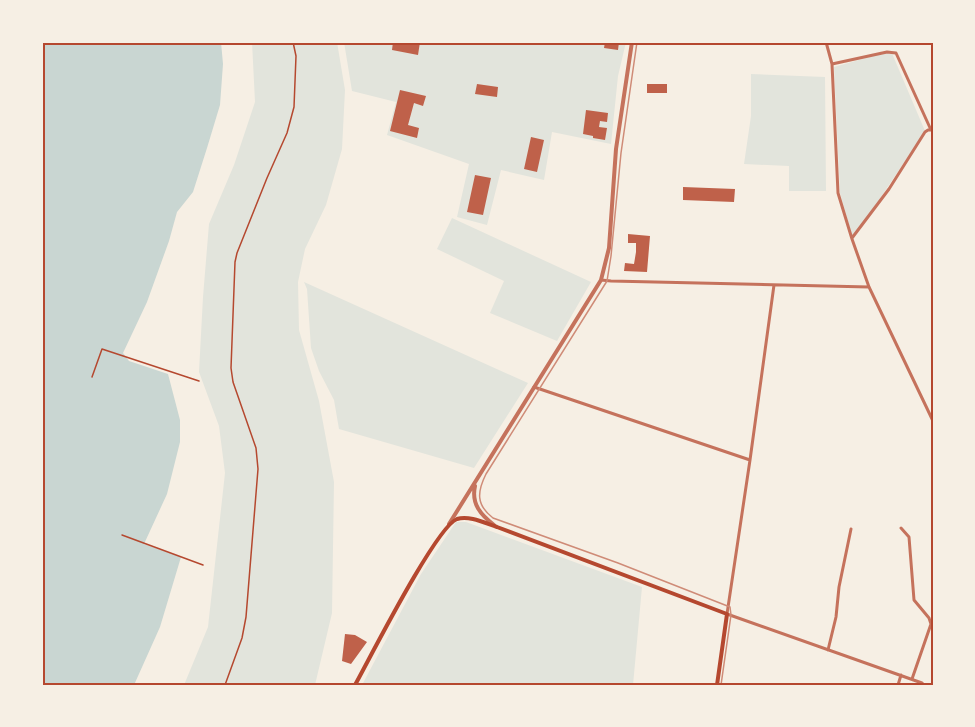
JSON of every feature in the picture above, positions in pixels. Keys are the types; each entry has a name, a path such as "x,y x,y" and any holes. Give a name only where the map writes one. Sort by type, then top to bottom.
{"main road":[{"path":"356,685 419,568 449,524 454,520 465,518 497,527 727,614 717,685"}],"street":[{"path":"449,524 601,279 609,248 616,149 632,42"},
{"path":"826,42 832,64 838,193 869,287 933,421"},
{"path":"832,64 887,52 896,53 932,131 925,132 889,189 852,240"},
{"path":"601,279 869,287"},
{"path":"774,285 727,614 924,685"},
{"path":"534,387 750,460"},
{"path":"477,480 474,490 475,504 483,516 497,527"},
{"path":"901,528 909,537 914,600 929,618 931,624 912,679"},
{"path":"828,650 851,529"},
{"path":"898,685 901,675"}],"path":[{"path":"225,685 242,638 246,617 258,469 256,448 233,382 231,368 234,273 237,253 287,133 294,107 296,56 292,42"},
{"path":"92,377 102,349 198,381"},
{"path":"123,535 203,565"}],"shaded area":[{"path":"42,42 221,42 223,64 220,105 207,148 193,192 177,212 147,302 123,353 129,361 168,374 180,420 180,442 167,494 144,544 181,557 160,627 134,685 42,685"},
{"path":"252,42 337,42 345,90 342,149 326,205 305,249 298,282 299,330 319,401 334,482 332,613 315,685 184,685 208,627 225,473 219,426 199,372 209,224 234,165 255,102"},
{"path":"344,42 626,42 618,76 611,144 552,132 544,180 501,170 487,225 457,217 469,164 387,135 396,102 352,91"},
{"path":"891,51 925,131 853,239 840,193 834,67"},
{"path":"751,74 825,77 826,191 789,191 789,166 744,164 751,116"},
{"path":"452,218 591,282 557,341 490,313 504,281 437,249"},
{"path":"304,282 528,383 474,468 339,429 334,400 319,371 311,348 307,289"},
{"path":"456,522 466,522 642,587 633,685 362,685 421,574"}],"building":[{"path":"393,42 420,42 418,55 392,50"},
{"path":"605,42 619,42 618,50 604,48"},
{"path":"477,84 498,87 497,97 475,94"},
{"path":"647,84 667,84 667,93 647,93"},
{"path":"400,90 426,96 423,106 414,103 408,125 419,128 417,138 390,131"},
{"path":"586,110 608,113 607,122 600,121 599,127 607,128 605,140 583,134"},
{"path":"531,137 544,140 537,172 524,169"},
{"path":"475,175 491,178 483,215 467,212"},
{"path":"683,187 735,189 734,202 683,200"},
{"path":"628,234 650,236 647,272 624,271 625,263 634,264 636,252 636,243 628,243"},
{"path":"345,634 355,635 367,642 351,664 342,661"}],"tram line":[{"path":"637,42 621,153 607,281 486,474 480,498 483,508 493,518 618,563 730,607 731,615 721,685"}]}
